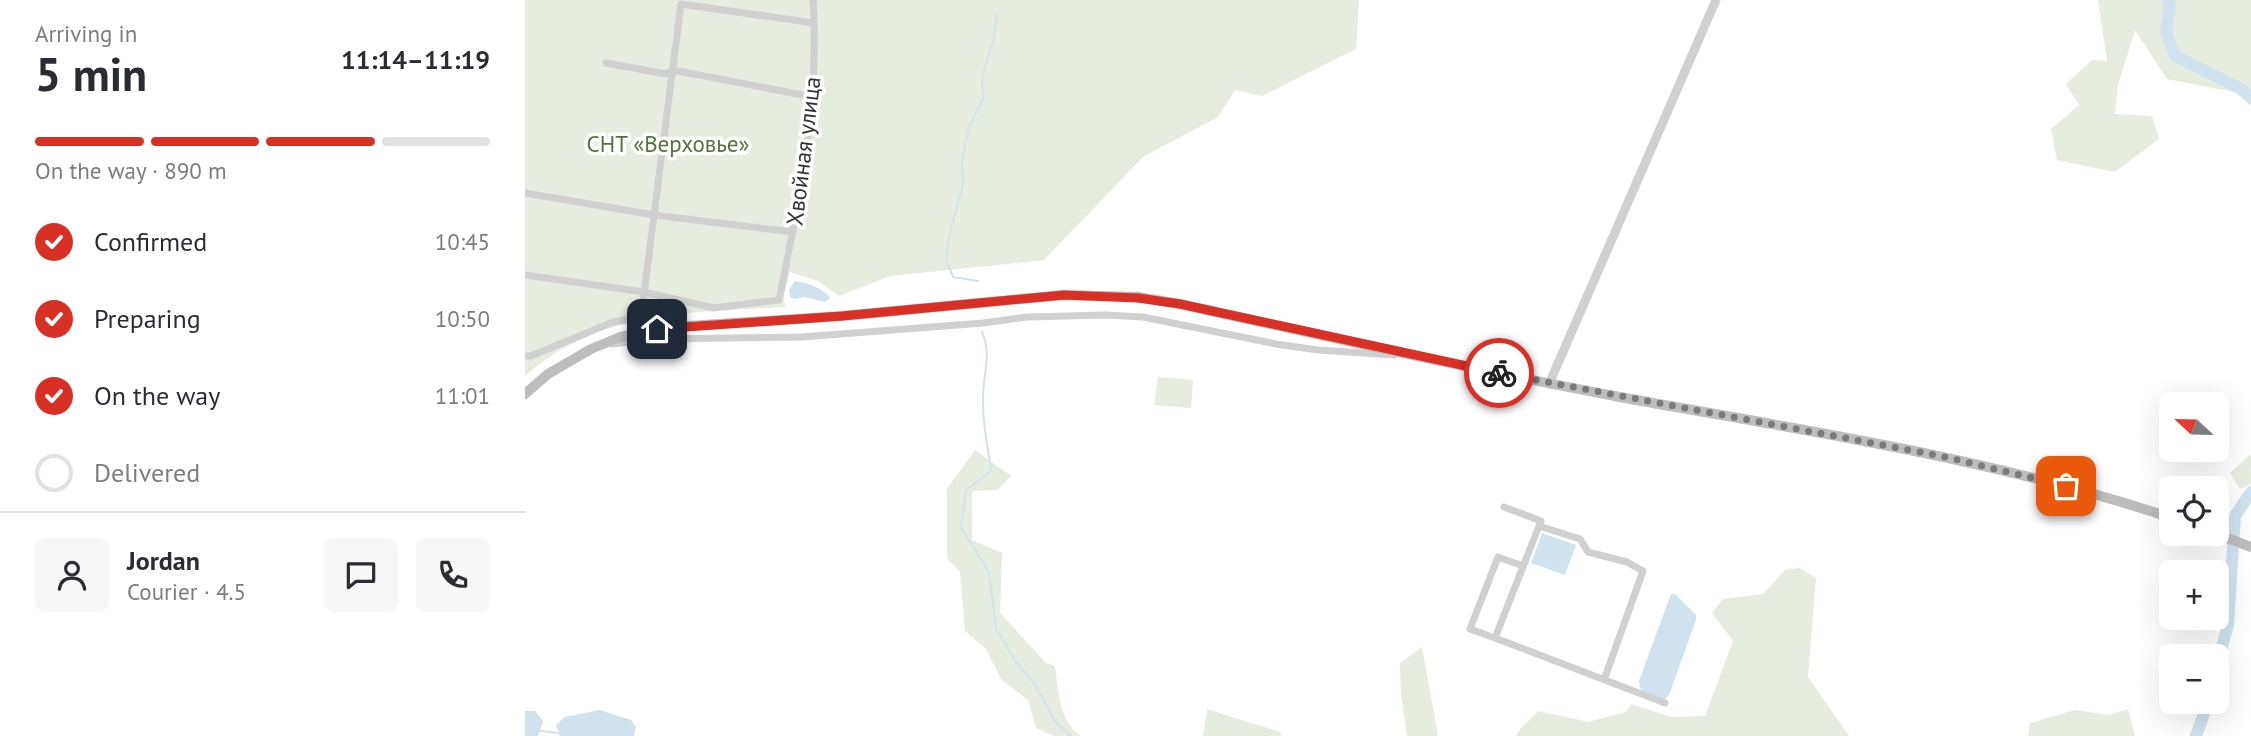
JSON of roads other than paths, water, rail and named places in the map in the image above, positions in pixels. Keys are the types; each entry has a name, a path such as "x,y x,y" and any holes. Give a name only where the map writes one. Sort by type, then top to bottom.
{"main road":[{"path":"525,394 548,374 591,349 620,337 673,327 842,316 1024,298 1102,295 1180,304 1549,384 1941,456 2087,491 2159,514"},
{"path":"2229,539 2251,547"}],"street":[{"name":"Хвойная улица","path":"644,292 714,308 779,300 793,232 813,97 813,0"},
{"path":"1549,384 1716,0"},
{"path":"527,358 613,322 641,317 681,5 814,23"},
{"path":"606,63 667,74 673,70 813,97"},
{"path":"525,193 654,215 793,232"},
{"path":"525,275 644,292"},
{"path":"591,349 652,339 802,337 1027,317 1107,315 1143,317 1318,350 1421,357"},
{"path":"1495,638 1541,521 1504,507"},
{"path":"1539,526 1580,539 1588,552 1627,562 1643,571 1604,680"},
{"path":"1523,566 1498,557 1470,629 1665,703"}],"water":[{"path":"795,281 815,286 830,298 825,302 804,297 794,299 790,297 789,290"},
{"path":"1542,533 1576,545 1565,575 1531,563"},
{"path":"1671,594 1675,594 1696,615 1696,620 1669,695 1661,699 1644,692 1639,681"},
{"path":"600,710 631,720 636,727 634,736 560,736 556,725 565,717"},
{"path":"525,711 535,711 543,721 538,736 525,736"}],"waterway":[{"path":"2168,0 2170,6 2166,32 2175,56 2241,89 2251,98"},
{"path":"978,281 953,277 946,259 963,185 962,160 969,127 983,99 982,77 997,16"},
{"path":"982,332 987,357 983,416 991,471 966,490 961,528 989,572 996,628 1016,662 1034,683 1055,721 1071,736"},
{"path":"2223,644 2228,625 2235,516 2251,492"},
{"path":"2196,736 2204,714"},
{"path":"540,731 559,733"}],"park label":[{"name":"СНТ «Верховье»","path":"668,143"}]}
